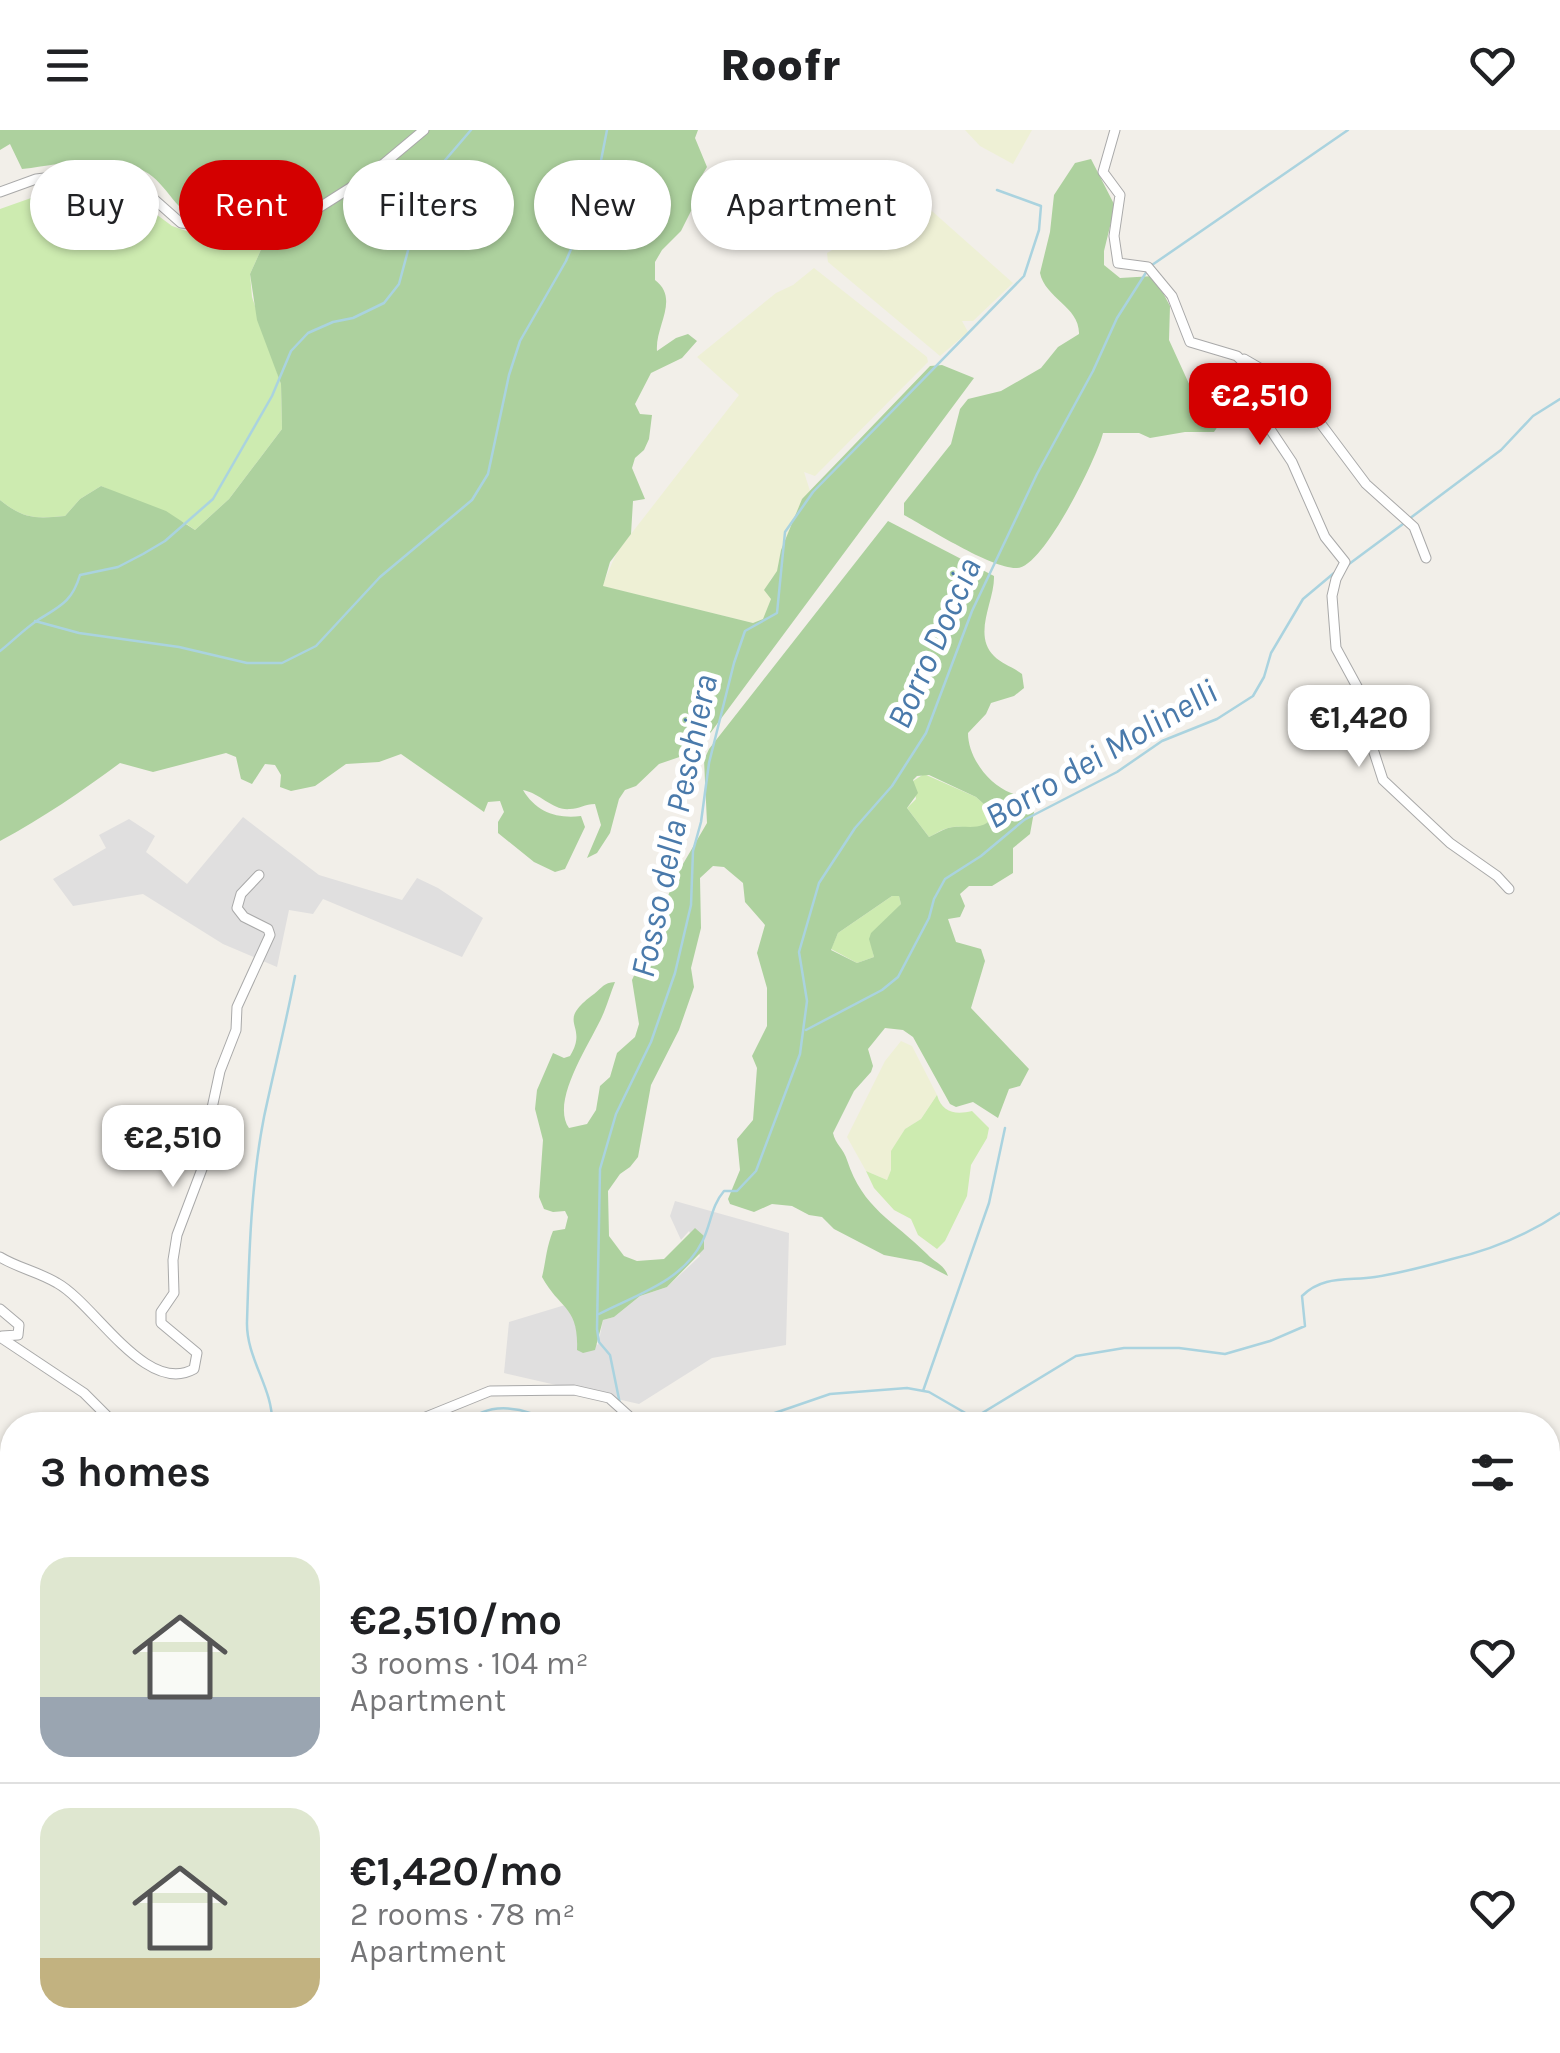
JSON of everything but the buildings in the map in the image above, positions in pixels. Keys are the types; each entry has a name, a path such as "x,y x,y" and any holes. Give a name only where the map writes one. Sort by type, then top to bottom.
{"street":[{"path":"0,192 36,179 112,170 129,178 181,223 224,228 274,206 320,208 370,176 424,130"},
{"path":"1115,130 1103,172 1120,194 1114,236 1118,264 1148,267 1172,296 1190,342 1237,356 1263,370 1306,404 1366,484 1414,527 1426,558"},
{"path":"1237,356 1248,367 1262,412 1292,462 1319,526 1345,562 1333,589 1336,648 1367,706 1372,746 1382,780 1450,843 1509,889"},
{"path":"0,1258 57,1283 143,1363 162,1372 184,1374 194,1368 197,1353 162,1323 162,1312 174,1293 172,1260 177,1235 206,1161 209,1122 220,1071 236,1030 237,1007 270,935 268,929 244,917 237,908 240,894 258,874"},
{"path":"0,1309 20,1326 18,1335 0,1337"},
{"path":"0,1337 84,1392 103,1412"},
{"path":"437,1412 490,1390 574,1390 609,1398 625,1412"}],"shaded area":[{"path":"243,817 319,875 402,900 417,878 483,918 462,957 323,899 313,914 289,910 277,967 223,944 143,894 73,906 53,879 106,848 99,835 129,819 155,836 146,852 187,884"},
{"path":"675,1201 789,1233 786,1345 712,1358 639,1404 504,1373 509,1322 565,1305 575,1319 575,1326 598,1345 603,1320 614,1317 640,1296 667,1287 700,1256 689,1231 681,1240 670,1216"}],"green space":[{"path":"0,130 698,130 695,138 704,160 691,160 691,211 671,241 671,160 534,160 534,250 662,250 655,262 655,280 662,287 666,304 657,351 688,334 697,341 682,358 651,373 635,404 640,414 652,415 649,439 632,468 645,499 633,501 631,534 610,562 603,586 753,623 763,619 771,599 764,590 777,571 781,550 802,499 930,366 942,365 974,378 697,751 659,764 636,786 625,790 610,833 597,853 587,858 601,825 595,804 564,809 523,790 534,804 548,812 581,816 585,827 565,869 555,872 534,862 498,833 498,822 504,812 500,801 488,802 484,812 401,754 379,762 346,764 315,786 291,791 280,787 281,775 275,765 265,764 252,784 241,779 236,757 226,753 153,772 120,763 0,841 0,500 30,516 65,516 80,499 101,486 166,511 195,530 229,499 282,429 281,384 257,320 250,274 261,250 323,250 323,160 179,160 179,204 159,182 159,160 30,160 30,168 22,169 10,144 0,150"},
{"path":"965,130 1032,130 1013,164 980,146"},
{"path":"1091,159 1115,206 1104,265 1120,278 1154,276 1170,306 1169,340 1190,386 1203,407 1220,423 1214,432 1150,438 1139,433 1103,433 1080,487 1041,550 1028,563 1006,567 904,515 904,503 951,444 960,409 968,399 1001,391 1041,368 1058,347 1079,334 1074,317 1048,289 1040,273 1054,195 1075,163"},
{"path":"30,198 30,250 159,250 159,216 179,228 179,250 261,250 250,274 252,297 281,384 282,429 229,499 195,530 101,486 80,499 65,516 30,516 0,500 0,209"},
{"path":"932,211 1013,283 973,321 962,321 968,332 940,356 828,262 827,253 932,250"},
{"path":"814,268 927,357 928,362 815,476 804,472 810,491 802,499 781,550 777,572 770,580 771,599 764,619 753,623 602,586 617,552 739,395 697,357 776,293"},
{"path":"888,521 994,576 985,638 994,656 1022,674 1024,688 1014,696 991,703 968,733 969,742 987,776 1011,793 1036,801 1030,834 1013,848 1013,873 992,886 969,886 960,894 965,906 960,917 948,919 956,942 981,949 985,961 971,1008 1029,1069 1020,1086 1009,1089 998,1118 973,1102 956,1107 950,1104 913,1037 903,1030 885,1028 868,1049 871,1072 854,1091 833,1133 861,1191 948,1276 921,1262 884,1255 834,1229 822,1217 792,1206 772,1204 754,1212 730,1204 728,1199 740,1170 737,1139 753,1120 757,1068 752,1056 767,1026 767,988 757,953 765,925 745,902 743,883 724,867 713,866 700,878 701,928 691,968 694,987 679,1030 651,1085 638,1157 608,1191 609,1236 624,1256 637,1261 664,1259 695,1228 704,1236 704,1249 667,1287 640,1296 614,1317 603,1320 595,1350 583,1353 577,1350 572,1316 542,1277 553,1231 565,1229 568,1217 565,1211 544,1209 539,1197 543,1140 535,1109 537,1090 553,1053 564,1058 570,1056 575,1045 576,1012 605,984 615,982 569,1086 564,1116 569,1128 587,1124 617,1053 635,1037 639,1024 632,980 655,951 658,927 673,881 707,823 704,760","holes":["929,775 976,797 995,814 984,825 950,828 929,837 907,808 918,793 913,780","892,896 899,896 901,904 871,933 874,957 857,963 831,950 838,933"]},
{"path":"924,774 976,797 995,814 978,827 953,827 929,837 907,808 916,799 913,781"},
{"path":"892,896 899,896 901,904 875,933 874,957 857,963 831,949 838,933"},
{"path":"901,1041 912,1046 937,1095 921,1119 905,1129 892,1151 887,1180 866,1171 847,1137 885,1061"},
{"path":"937,1095 946,1109 972,1111 989,1128 971,1165 967,1196 945,1241 937,1249 918,1235 911,1219 894,1210 874,1188 866,1171 887,1180 891,1151 905,1129 921,1119"}],"waterway":[{"path":"0,651 64,602 80,575 118,567 143,554 165,541 213,499 272,396 291,351 308,333 384,303 399,284 424,191 471,130"},
{"path":"35,621 79,633 179,647 247,663 282,663 316,646 380,577 472,500 488,474 520,341 566,261 587,211 607,130"},
{"name":"Borro Doccia","path":"1152,265 1348,130"},
{"name":"Fosso della Peschiera","path":"620,1404 610,1355 599,1342 597,1329 600,1169 616,1114 651,1042 675,973 691,905 693,851 709,763 734,663 745,631 777,613 785,532 813,492 1024,276 1039,230 1041,206 997,190"},
{"name":"Borro Doccia","path":"599,1314 656,1286 683,1267 702,1242 724,1191 737,1191 756,1171 800,1054 807,1001 799,952 819,883 855,828 892,786 926,733 972,611 1037,474 1117,318 1147,271"},
{"name":"Borro dei Molinelli","path":"1409,519 1501,450 1533,416 1560,399"},
{"name":"Borro dei Molinelli","path":"1345,567 1403,524"},
{"name":"Borro dei Molinelli","path":"806,1030 882,990 898,977 945,879 981,856 1024,820 1117,772 1162,741 1217,719 1253,696 1271,653 1303,599 1334,573"},
{"path":"271,1412 248,1336 250,1245 264,1117 295,976"},
{"path":"923,1391 989,1203 1005,1128"},
{"path":"984,1412 1076,1356 1124,1348 1179,1348 1225,1354 1270,1341 1305,1326 1302,1296 1318,1285 1375,1277 1466,1255 1522,1235 1560,1213"},
{"path":"778,1412 830,1394 907,1388 929,1392 964,1412"},
{"path":"485,1412 508,1408 526,1412"}]}
